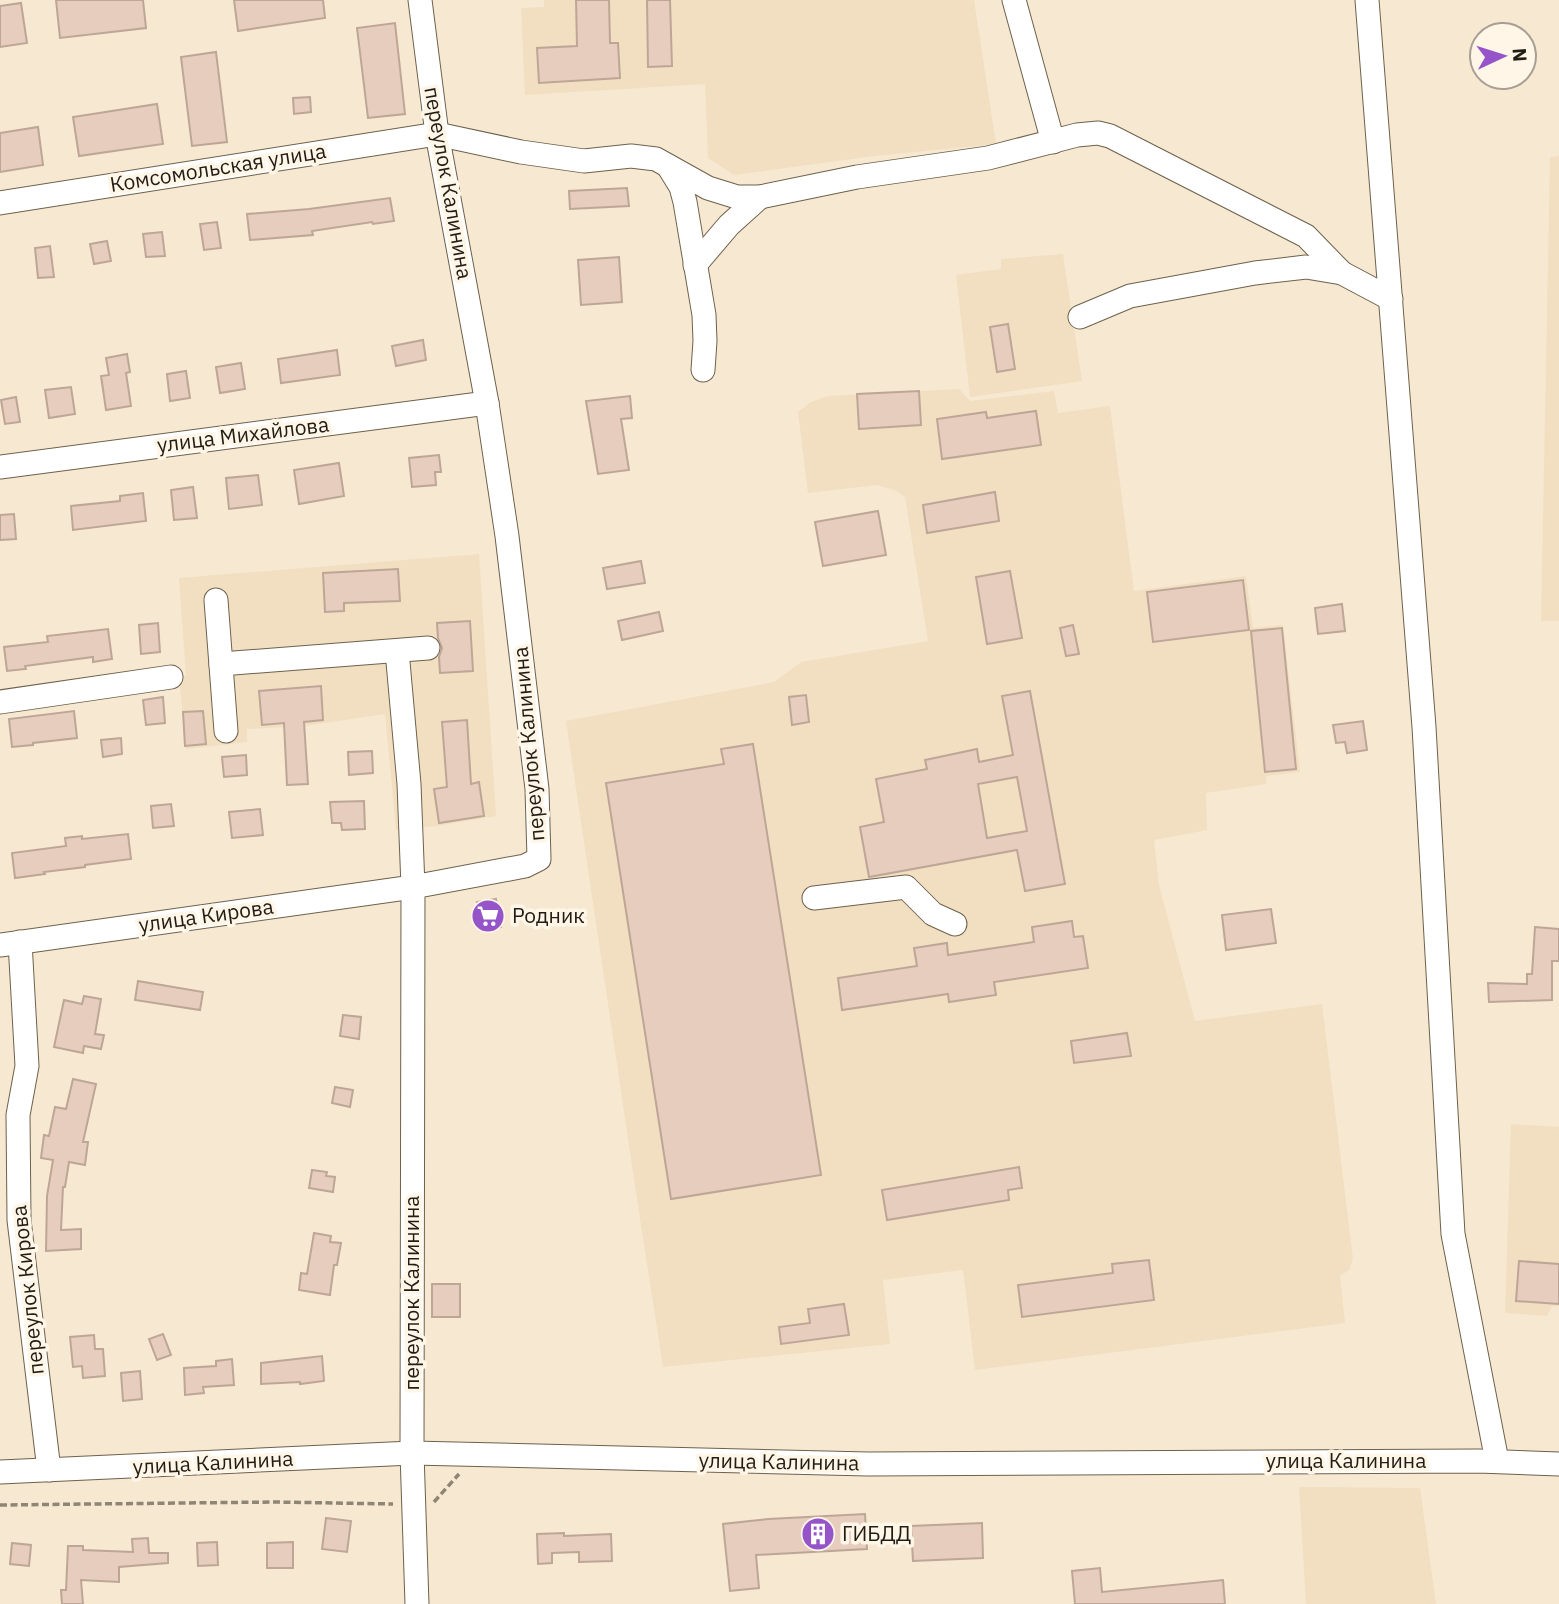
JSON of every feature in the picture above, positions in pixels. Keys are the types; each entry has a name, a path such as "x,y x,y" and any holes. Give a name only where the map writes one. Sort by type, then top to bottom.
{"street":[{"name":"переулок Калинина","path":"417,1604 412,1453 413,887 525,866 539,859 537,789 508,536 487,403 437,134 420,0"},
{"path":"1014,0 1053,142"},
{"path":"1367,0 1424,727 1452,1234 1497,1461"},
{"path":"437,134 521,152 584,161 631,156 656,159 708,188 737,197 760,197 857,177 988,158 1077,135 1098,133 1110,136 1306,236 1342,273 1391,299"},
{"name":"Комсомольская улица","path":"0,202 437,134"},
{"path":"668,166 681,187 704,315 703,370"},
{"path":"695,265 729,225 760,197"},
{"path":"1080,317 1130,296 1255,273 1306,267 1342,273"},
{"name":"улица Михайлова","path":"0,467 487,403"},
{"path":"216,600 226,731"},
{"path":"220,664 428,648"},
{"path":"397,651 409,784 413,887"},
{"path":"0,702 171,677"},
{"name":"улица Кирова","path":"10,944 413,887"},
{"path":"814,898 906,887 933,914 955,924"},
{"name":"переулок Кирова","path":"10,944 27,1066 18,1115 19,1220 48,1470"},
{"name":"улица Калинина","path":"0,1472 412,1453 868,1464 1497,1461 1559,1464"}],"path":[{"name":"улица Калинина","path":"0,1505 262,1502 413,1504"}],"shaded area":[{"path":"544,0 974,0 996,144 874,156 734,175 708,158 705,84 525,95 521,8 544,7"},
{"path":"1559,156 1559,621 1541,621 1550,157"},
{"path":"1063,254 1082,381 970,397 956,275 1001,269 1001,259"},
{"path":"959,389 970,401 1054,391 1058,413 1110,406 1134,591 1246,576 1253,628 1283,625 1300,772 1266,776 1266,784 1206,793 1207,830 1154,840 1159,885 1195,1021 1322,1004 1353,1259 1349,1270 1340,1276 1345,1323 975,1370 963,1270 883,1280 890,1344 663,1367 566,721 774,682 801,662 928,641 905,497 897,491 877,485 808,493 798,412 811,402 828,396"},
{"path":"479,554 496,816 396,830 385,714 305,726 247,729 247,742 186,749 179,677 186,676 179,578"},
{"path":"1511,1124 1559,1127 1559,1306 1552,1306 1547,1316 1505,1313"},
{"path":"1299,1487 1420,1488 1436,1604 1306,1604"}],"building":[{"path":"56,0 143,0 146,28 60,38"},
{"path":"234,0 323,0 325,18 238,31"},
{"path":"576,0 609,0 610,43 618,43 620,78 539,83 537,48 577,46"},
{"path":"647,0 670,0 672,66 648,67"},
{"path":"21,3 27,43 0,47 0,6"},
{"path":"395,23 405,114 368,118 357,28"},
{"path":"216,52 227,142 192,146 181,57"},
{"path":"310,97 311,112 294,114 293,98"},
{"path":"157,104 163,144 79,156 73,117"},
{"path":"38,127 43,165 0,172 0,133"},
{"path":"627,188 629,206 570,209 569,191"},
{"path":"390,198 394,221 312,231 313,235 250,240 247,214"},
{"path":"217,222 221,248 204,250 200,224"},
{"path":"162,232 165,256 146,257 143,234"},
{"path":"107,241 111,261 94,264 90,244"},
{"path":"50,246 54,277 38,278 35,248"},
{"path":"619,257 622,302 581,305 578,260"},
{"path":"1008,324 1015,369 997,372 990,327"},
{"path":"423,340 426,360 396,366 392,346"},
{"path":"337,350 340,375 281,383 278,359"},
{"path":"127,354 130,372 126,373 131,406 106,410 101,376 109,375 106,358"},
{"path":"241,363 245,389 220,393 216,367"},
{"path":"186,371 190,398 170,401 167,374"},
{"path":"71,387 75,414 49,418 45,390"},
{"path":"919,391 921,425 859,429 857,394"},
{"path":"630,396 632,418 621,419 629,470 598,474 586,401"},
{"path":"16,397 20,422 5,424 1,400"},
{"path":"1036,411 1041,445 942,459 937,419 986,412 987,418"},
{"path":"439,455 441,472 435,472 436,485 412,487 409,458"},
{"path":"339,463 344,496 299,504 294,470"},
{"path":"258,475 262,505 229,509 226,478"},
{"path":"193,487 197,518 174,520 171,490"},
{"path":"995,492 999,521 927,533 923,505"},
{"path":"143,493 146,521 73,530 71,506 120,501 120,496"},
{"path":"878,511 886,555 823,566 815,522"},
{"path":"14,514 16,539 0,540 0,515"},
{"path":"641,561 645,583 607,589 603,568"},
{"path":"398,569 400,601 344,603 344,611 325,612 323,573"},
{"path":"1010,571 1022,638 987,644 976,577"},
{"path":"1243,580 1249,630 1153,642 1147,592"},
{"path":"1342,604 1345,631 1318,634 1315,608"},
{"path":"659,612 663,631 622,640 618,621"},
{"path":"470,621 473,671 440,673 439,657 442,648 437,623"},
{"path":"158,623 160,652 141,654 139,625"},
{"path":"1073,625 1079,654 1066,656 1060,628"},
{"path":"1282,628 1296,769 1265,772 1251,631"},
{"path":"108,629 112,659 93,662 93,657 7,671 4,647 48,642 47,636"},
{"path":"321,686 323,720 304,722 308,784 287,785 284,723 262,725 259,691"},
{"path":"1030,691 1065,884 1025,891 1017,850 869,877 860,827 884,822 876,779 927,769 925,760 977,749 979,762 1013,755 1002,696","holes":["1017,777 1027,831 987,838 978,784"]},
{"path":"806,695 809,722 792,725 789,697"},
{"path":"163,697 165,723 146,725 143,700"},
{"path":"74,711 77,738 12,747 9,719"},
{"path":"203,711 206,744 185,746 183,712"},
{"path":"467,720 471,784 479,782 484,816 439,823 434,789 447,787 442,722"},
{"path":"1363,721 1367,750 1347,753 1345,742 1336,743 1333,725"},
{"path":"121,738 122,754 103,757 101,740"},
{"path":"753,744 821,1175 671,1199 606,783 724,764 721,749"},
{"path":"372,751 373,773 349,775 348,752"},
{"path":"246,755 247,775 224,777 222,757"},
{"path":"364,801 365,829 342,830 341,823 332,823 330,802"},
{"path":"171,804 174,826 153,828 151,806"},
{"path":"260,809 263,835 232,838 229,812"},
{"path":"128,834 131,859 15,878 12,853 66,846 65,838"},
{"path":"496,899 501,927 482,930 477,902"},
{"path":"1271,909 1276,943 1226,950 1222,915"},
{"path":"1072,921 1074,937 1083,936 1088,968 994,982 996,995 949,1002 948,994 842,1010 838,978 917,966 914,948 947,943 948,955 1034,942 1032,927"},
{"path":"1535,927 1559,929 1559,961 1552,961 1552,1000 1489,1002 1488,983 1527,984 1527,974 1532,974"},
{"path":"138,981 203,992 200,1010 135,1000"},
{"path":"84,996 101,999 95,1034 104,1035 101,1049 84,1046 83,1053 54,1047 64,1000 82,1004"},
{"path":"343,1015 361,1017 359,1039 340,1036"},
{"path":"1127,1033 1131,1056 1074,1063 1071,1041"},
{"path":"73,1079 96,1084 83,1142 88,1142 85,1165 69,1162 63,1187 61,1230 81,1229 81,1249 46,1251 47,1196 53,1160 41,1158 44,1135 49,1136 55,1107 66,1109"},
{"path":"335,1087 353,1090 350,1107 332,1103"},
{"path":"1019,1167 1022,1188 1008,1190 1009,1200 887,1220 882,1190"},
{"path":"312,1170 327,1172 326,1176 335,1177 333,1192 309,1188"},
{"path":"314,1233 331,1236 330,1242 341,1243 337,1265 334,1265 330,1295 299,1290 301,1273 307,1274"},
{"path":"1149,1260 1154,1300 1022,1317 1018,1285 1113,1273 1112,1264"},
{"path":"1519,1261 1559,1264 1559,1304 1516,1301"},
{"path":"432,1284 460,1284 460,1317 432,1317"},
{"path":"844,1304 849,1335 781,1344 779,1327 810,1323 808,1309"},
{"path":"163,1334 171,1355 157,1360 149,1339"},
{"path":"94,1335 95,1349 103,1349 105,1376 83,1378 82,1366 73,1367 70,1337"},
{"path":"322,1356 324,1381 261,1384 261,1363"},
{"path":"232,1359 234,1385 203,1387 204,1393 185,1395 184,1368 216,1366 216,1361"},
{"path":"140,1371 142,1399 123,1401 121,1373"},
{"path":"865,1514 867,1549 756,1555 759,1588 730,1591 723,1524"},
{"path":"326,1518 351,1521 347,1552 322,1549"},
{"path":"982,1523 983,1558 913,1561 911,1526"},
{"path":"564,1533 564,1536 611,1534 612,1561 579,1562 579,1552 552,1553 552,1563 538,1564 537,1534"},
{"path":"148,1538 149,1553 168,1553 168,1563 119,1567 119,1582 81,1580 83,1604 62,1604 61,1590 66,1590 68,1546 83,1546 83,1550 133,1552 132,1539"},
{"path":"217,1542 218,1565 198,1566 197,1543"},
{"path":"293,1542 293,1568 267,1568 267,1543"},
{"path":"12,1543 31,1545 29,1566 10,1564"},
{"path":"1100,1568 1102,1592 1223,1580 1225,1604 1075,1604 1072,1571"}],"place":[{"name":"Родник","path":"488,916"},
{"name":"ГИБДД","path":"818,1534"}]}
